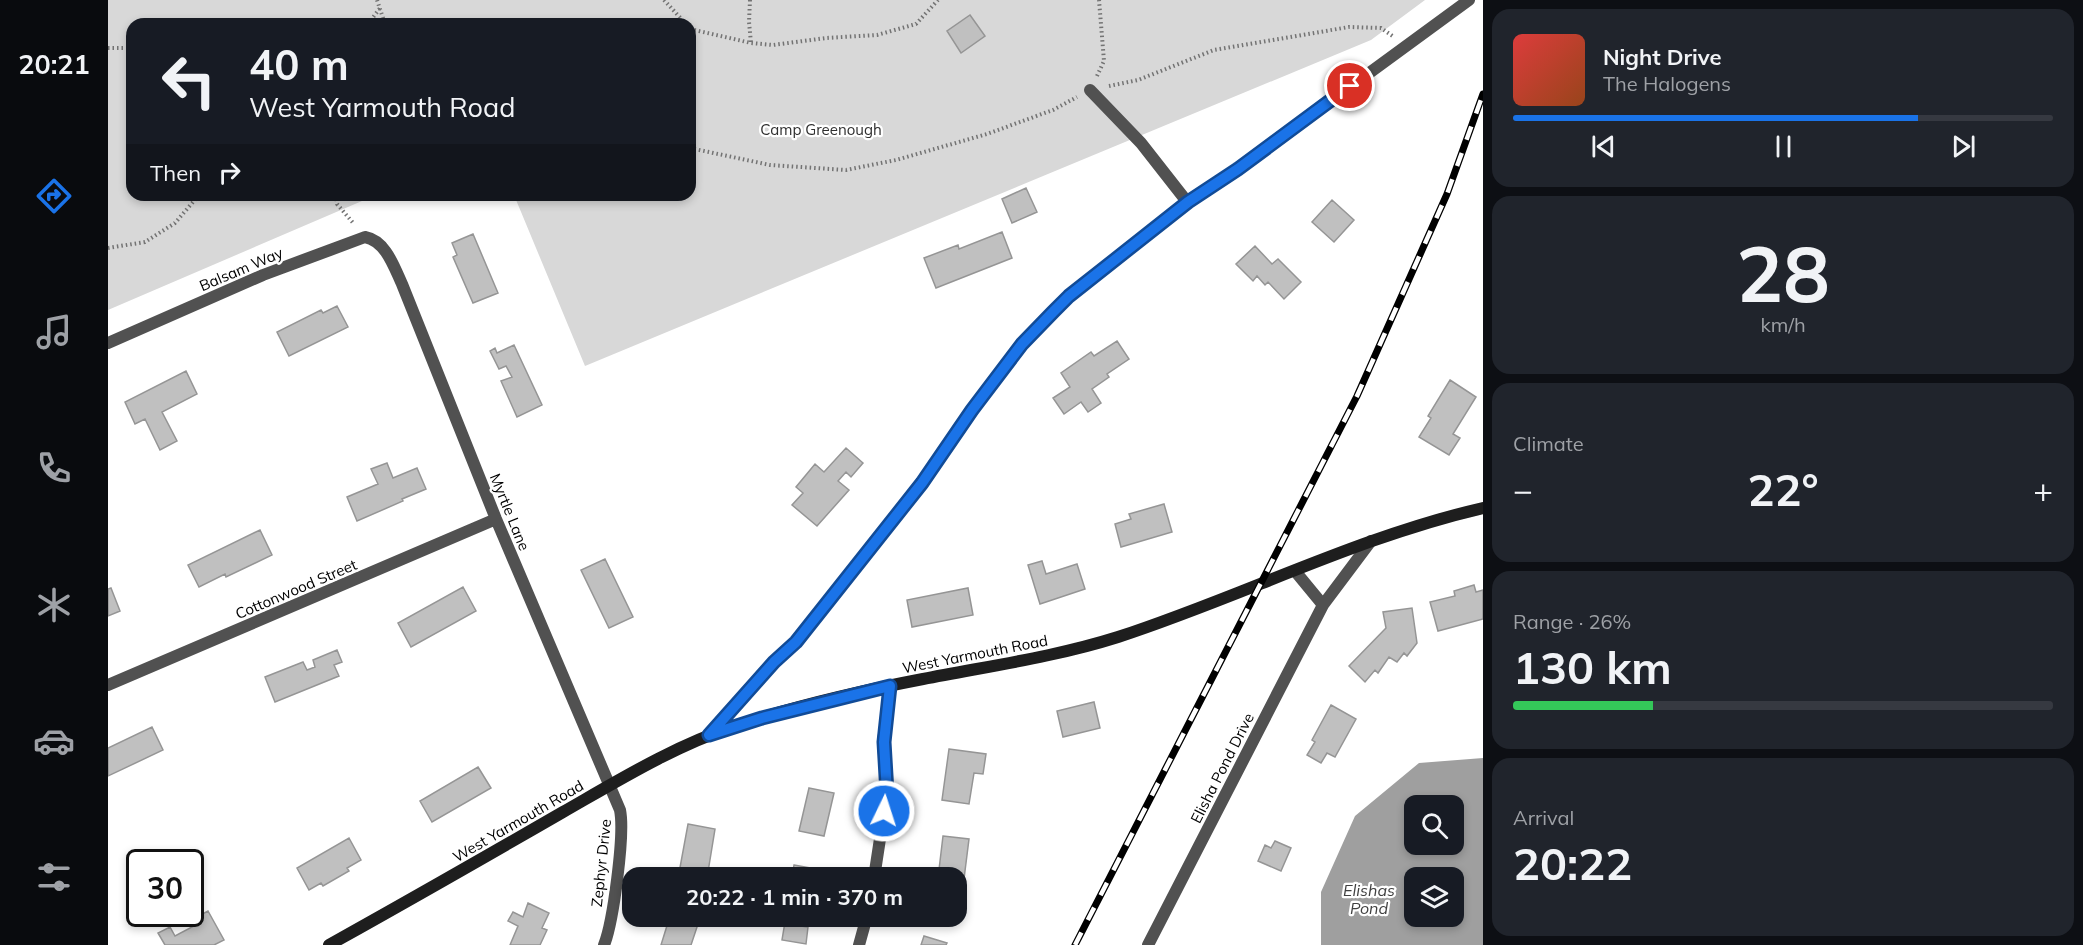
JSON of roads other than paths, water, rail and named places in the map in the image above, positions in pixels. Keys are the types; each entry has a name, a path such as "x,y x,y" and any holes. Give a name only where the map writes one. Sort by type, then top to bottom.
{"main road":[{"name":"West Yarmouth Road","path":"329,945 609,786 709,735 762,718 890,686 1086,647 1152,625 1371,541 1483,508"}],"street":[{"path":"709,735 774,662 796,642 922,483 972,410 1022,344 1069,296 1188,202 1238,169 1468,0"},
{"path":"1090,90 1141,142 1188,202"},
{"name":"Balsam Way","path":"108,343 263,274 365,237 372,238 384,250"},
{"name":"Myrtle Lane","path":"384,250 402,284 496,519 609,786"},
{"name":"Cottonwood Street","path":"108,685 496,519"},
{"name":"Elisha Pond Drive","path":"1148,945 1323,605 1371,541"},
{"path":"1295,571 1323,605"},
{"path":"876,867 887,793 884,742 890,686"},
{"name":"Zephyr Drive","path":"604,945 608,936 622,827 620,810 609,786"},
{"path":"860,945 864,927"}],"water":[{"name":"Elishas Pond","path":"1483,758 1483,945 1321,945 1321,892 1355,816 1419,763"}],"railway":[{"path":"1075,945 1357,396 1447,194 1483,94"}],"park label":[{"name":"Camp Greenough","path":"821,129"}]}
